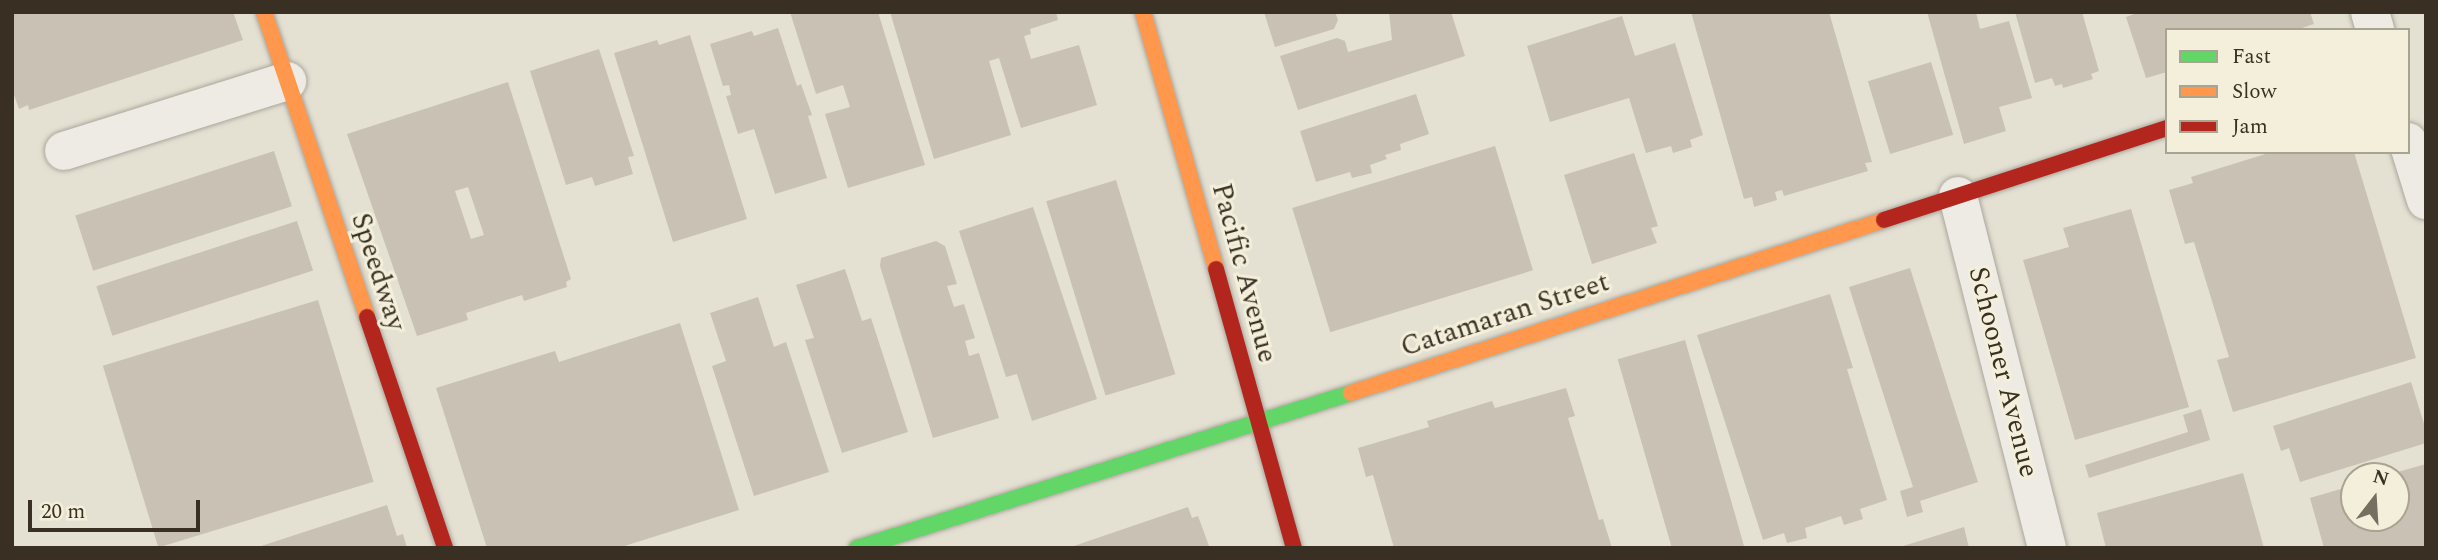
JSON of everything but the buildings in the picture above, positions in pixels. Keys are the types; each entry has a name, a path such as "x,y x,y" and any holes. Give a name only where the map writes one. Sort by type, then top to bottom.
{"street":[{"name":"Speedway","path":"264,12 445,548"},
{"name":"Pacific Avenue","path":"1143,12 1294,548"},
{"path":"64,151 287,81"},
{"name":"Catamaran Street","path":"858,548 1258,423 2165,129"},
{"path":"2410,148 2426,200"},
{"name":"Schooner Avenue","path":"1958,196 2047,548"}],"traffic: fast":[{"path":"857,548 1351,393"}],"traffic: slow":[{"path":"264,12 367,317"},
{"path":"1143,12 1216,269"},
{"path":"1351,393 1884,220"}],"traffic: jam":[{"path":"1884,220 2165,129"},
{"path":"1216,269 1294,548"},
{"path":"367,317 445,548"}]}
